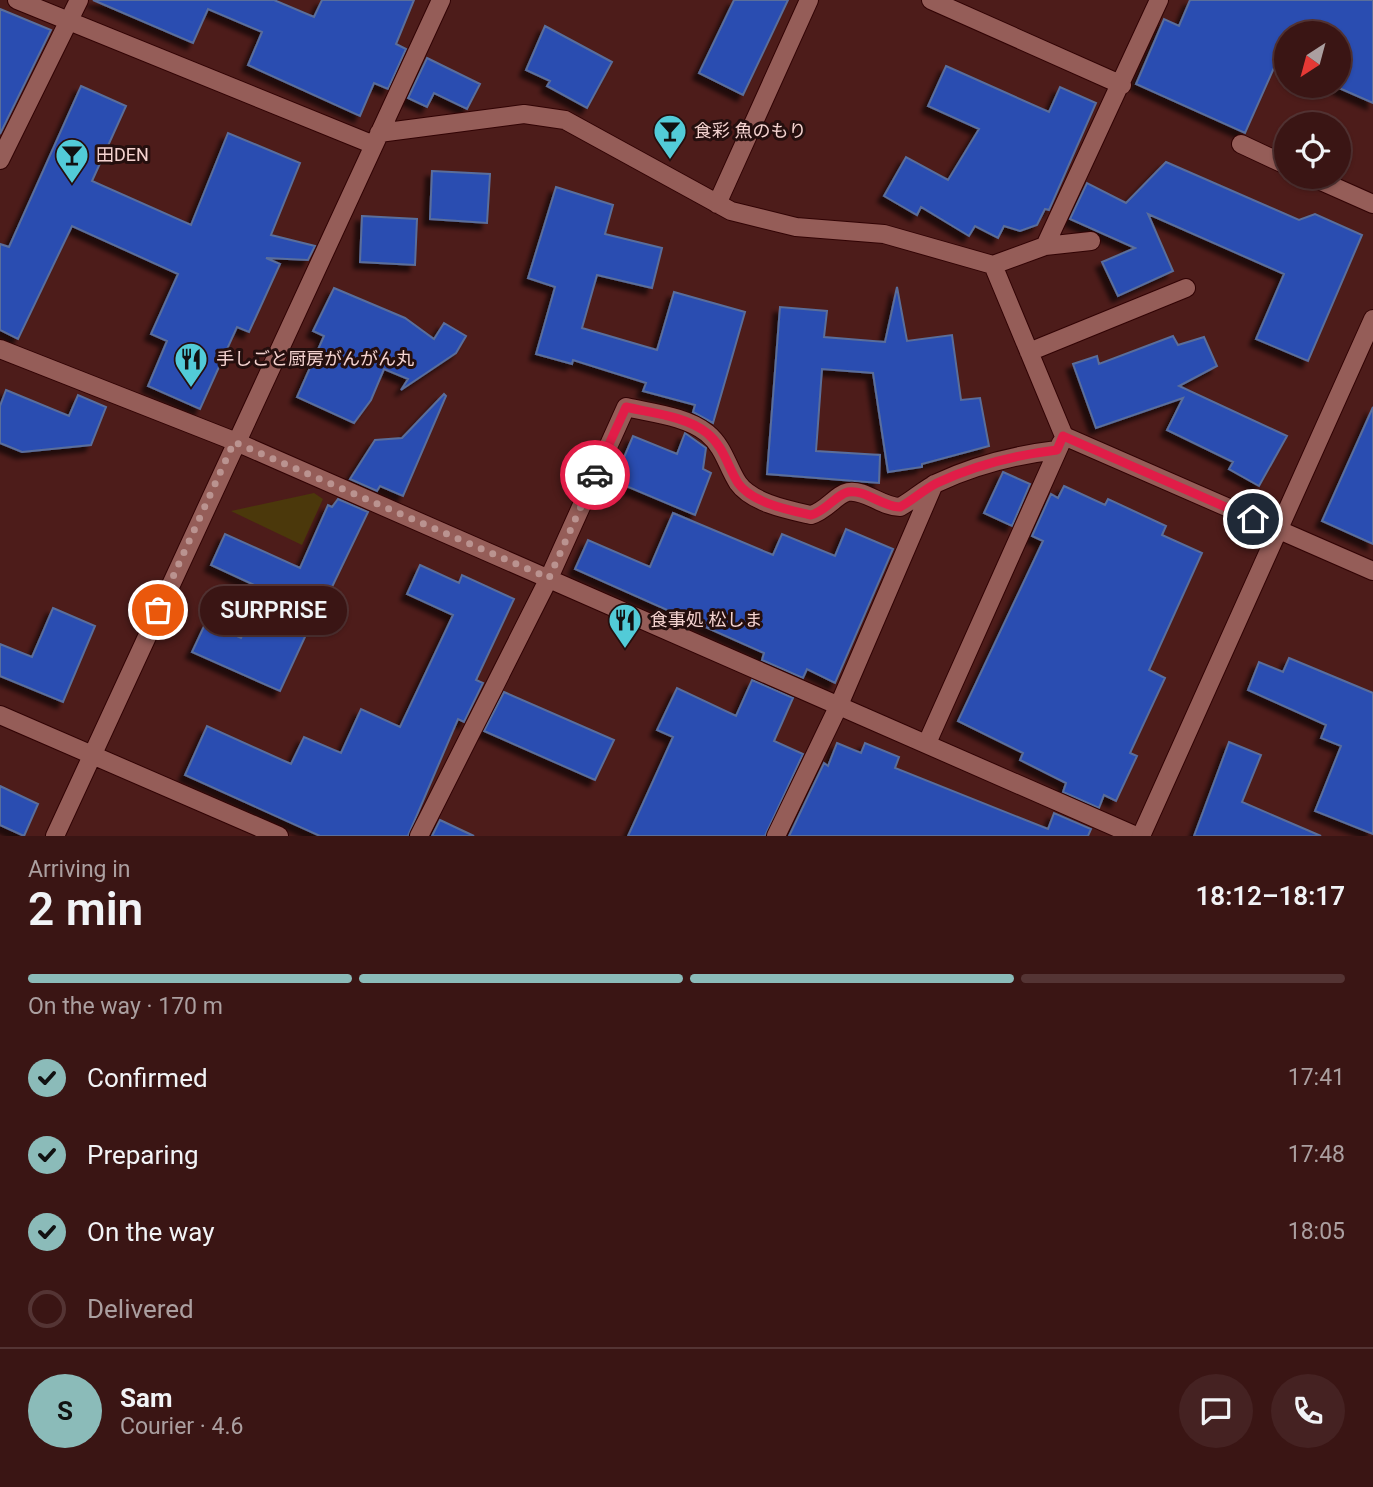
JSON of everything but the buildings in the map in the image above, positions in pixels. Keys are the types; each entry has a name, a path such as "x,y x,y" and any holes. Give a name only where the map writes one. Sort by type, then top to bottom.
{"street":[{"path":"17,0 377,139 524,114 544,115 565,120 731,211 796,227 884,234 993,265 1045,246 1091,242"},
{"path":"0,160 79,0"},
{"path":"55,836 234,442 440,0"},
{"path":"717,204 809,0"},
{"path":"931,0 1122,85"},
{"path":"1045,246 1122,85 1159,0"},
{"path":"1241,145 1274,160"},
{"path":"1339,189 1373,204"},
{"path":"927,743 1060,443 1029,352 993,265"},
{"path":"1029,352 1186,288"},
{"path":"0,349 234,442 1138,836 1373,319"},
{"path":"419,836 549,578 626,407 693,424 706,431 724,451 739,484 748,492 802,513 820,513 844,492 851,491 882,505 900,507 934,484 971,469 1060,443 1373,571"},
{"path":"776,836 839,705 934,484"},
{"path":"0,715 279,836"}],"shaded area":[{"path":"314,493 323,499 302,545 231,511"}],"way so far":[{"path":"158,610 234,442 549,578 595,475"}],"place":[{"name":"食彩 魚のもり","path":"670,161"},
{"name":"田DEN","path":"72,185"},
{"name":"手しごと厨房がんがん丸","path":"191,389"},
{"name":"SURPRISE","path":"158,610"},
{"name":"食事処 松しま","path":"625,650"}],"route":[{"path":"595,475 626,407 693,424 706,431 724,451 739,484 748,492 758,498 811,515 820,513 844,492 851,491 882,505 900,507 934,484 971,469 1019,455 1057,450 1063,436 1253,519"}]}
